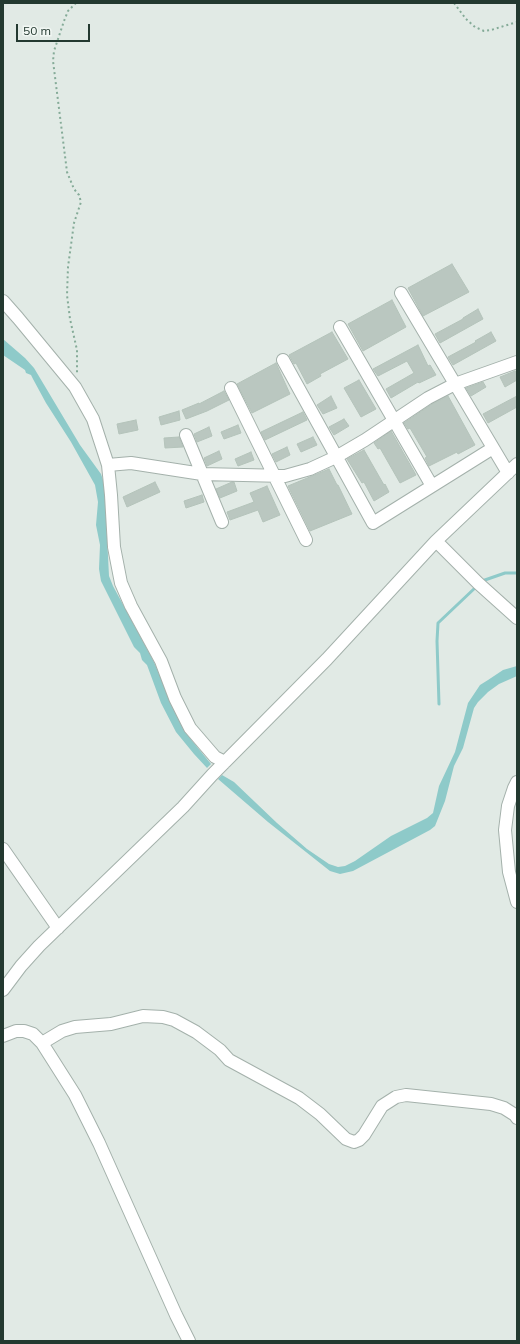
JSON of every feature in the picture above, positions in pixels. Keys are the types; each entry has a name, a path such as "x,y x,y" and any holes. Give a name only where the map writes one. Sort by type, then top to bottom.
{"street":[{"path":"401,293 508,473"},
{"path":"3,301 75,387 93,419 108,465 114,547 121,583 131,606 161,661 175,698 190,728 223,764"},
{"path":"340,327 432,486"},
{"path":"283,360 372,523 493,448"},
{"path":"108,465 131,464 202,474 275,477 285,476 310,469 336,457 365,440 428,398 455,384 517,362"},
{"path":"231,388 306,540"},
{"path":"186,435 222,522"},
{"path":"3,990 30,956 171,819 212,775 327,659 436,541 517,464"},
{"path":"436,541 478,583 517,618"},
{"path":"517,782 508,806 506,830 509,872 517,902"},
{"path":"3,849 58,928"},
{"path":"42,1043 62,1031 111,1024 143,1016 163,1017 174,1020 196,1032 220,1050 229,1060 299,1098 320,1114 346,1139 354,1142 359,1140 364,1135 382,1106 392,1099 406,1095 492,1104 504,1108 517,1118"},
{"path":"3,1036 16,1031 24,1031 32,1034 42,1043 75,1095 88,1120 176,1316 189,1341"}],"path":[{"path":"75,387 77,350 70,319 67,295 68,267 74,223 81,202 67,172 53,61 54,51 64,21 68,11 76,3"},
{"path":"454,3 466,19 475,27 484,31 517,22"}],"water":[{"path":"3,339 34,368 80,445 101,474 104,483 109,576 154,662 185,732 211,764 207,768 176,732 161,703 147,665 142,660 140,653 134,647 101,581 99,569 100,545 96,525 98,502 95,485 31,375 26,373 25,370 3,355"},
{"path":"517,666 517,676 499,684 488,692 474,708 463,748 454,766 445,801 435,826 353,871 340,874 330,871 268,822 218,779 222,775 234,782 307,849 329,864 338,867 345,866 355,861 391,836 427,818 433,813 439,786 455,752 468,703 480,685 503,670"}],"building":[{"path":"452,264 469,292 423,316 408,288"},
{"path":"392,300 406,327 363,351 348,324"},
{"path":"478,309 483,319 440,343 435,334"},
{"path":"332,332 348,359 320,374 321,376 307,384 296,363 294,364 289,355"},
{"path":"491,332 496,341 453,365 448,357"},
{"path":"418,345 428,366 430,365 436,375 419,383 418,382 391,398 386,389 414,373 407,361 378,376 373,369"},
{"path":"276,363 290,394 252,413 237,384"},
{"path":"515,371 517,374 517,380 505,387 500,377"},
{"path":"359,380 376,409 361,417 344,388"},
{"path":"483,382 486,387 471,396 466,388"},
{"path":"224,391 229,400 186,419 182,410 199,404"},
{"path":"331,396 337,408 323,414 317,405"},
{"path":"448,396 475,445 429,466 425,458 427,457 410,428 408,429 404,423 432,404"},
{"path":"517,396 517,407 488,423 483,414"},
{"path":"179,411 180,420 161,425 159,417"},
{"path":"303,412 307,420 265,440 261,432"},
{"path":"344,419 349,426 334,435 329,427"},
{"path":"136,420 138,430 119,434 117,424"},
{"path":"238,425 241,433 224,439 221,432"},
{"path":"209,427 212,436 197,442 194,434"},
{"path":"391,431 416,475 400,483 380,448 378,449 374,443"},
{"path":"179,437 183,447 165,448 164,438"},
{"path":"313,437 317,445 301,452 297,444"},
{"path":"287,447 290,455 276,462 272,454"},
{"path":"364,450 389,492 374,501 364,482 362,483 347,459"},
{"path":"219,451 222,459 207,466 204,458"},
{"path":"251,452 254,460 238,466 235,459"},
{"path":"329,469 352,514 310,531 288,486"},
{"path":"155,482 160,492 127,507 123,497"},
{"path":"234,482 237,491 220,498 216,489"},
{"path":"267,486 280,515 263,522 258,510 230,520 227,512 254,502 250,493"},
{"path":"202,495 204,502 186,508 184,501"}],"waterway":[{"path":"482,581 505,573 517,573"},
{"path":"439,704 437,641 438,623 476,587"}]}
